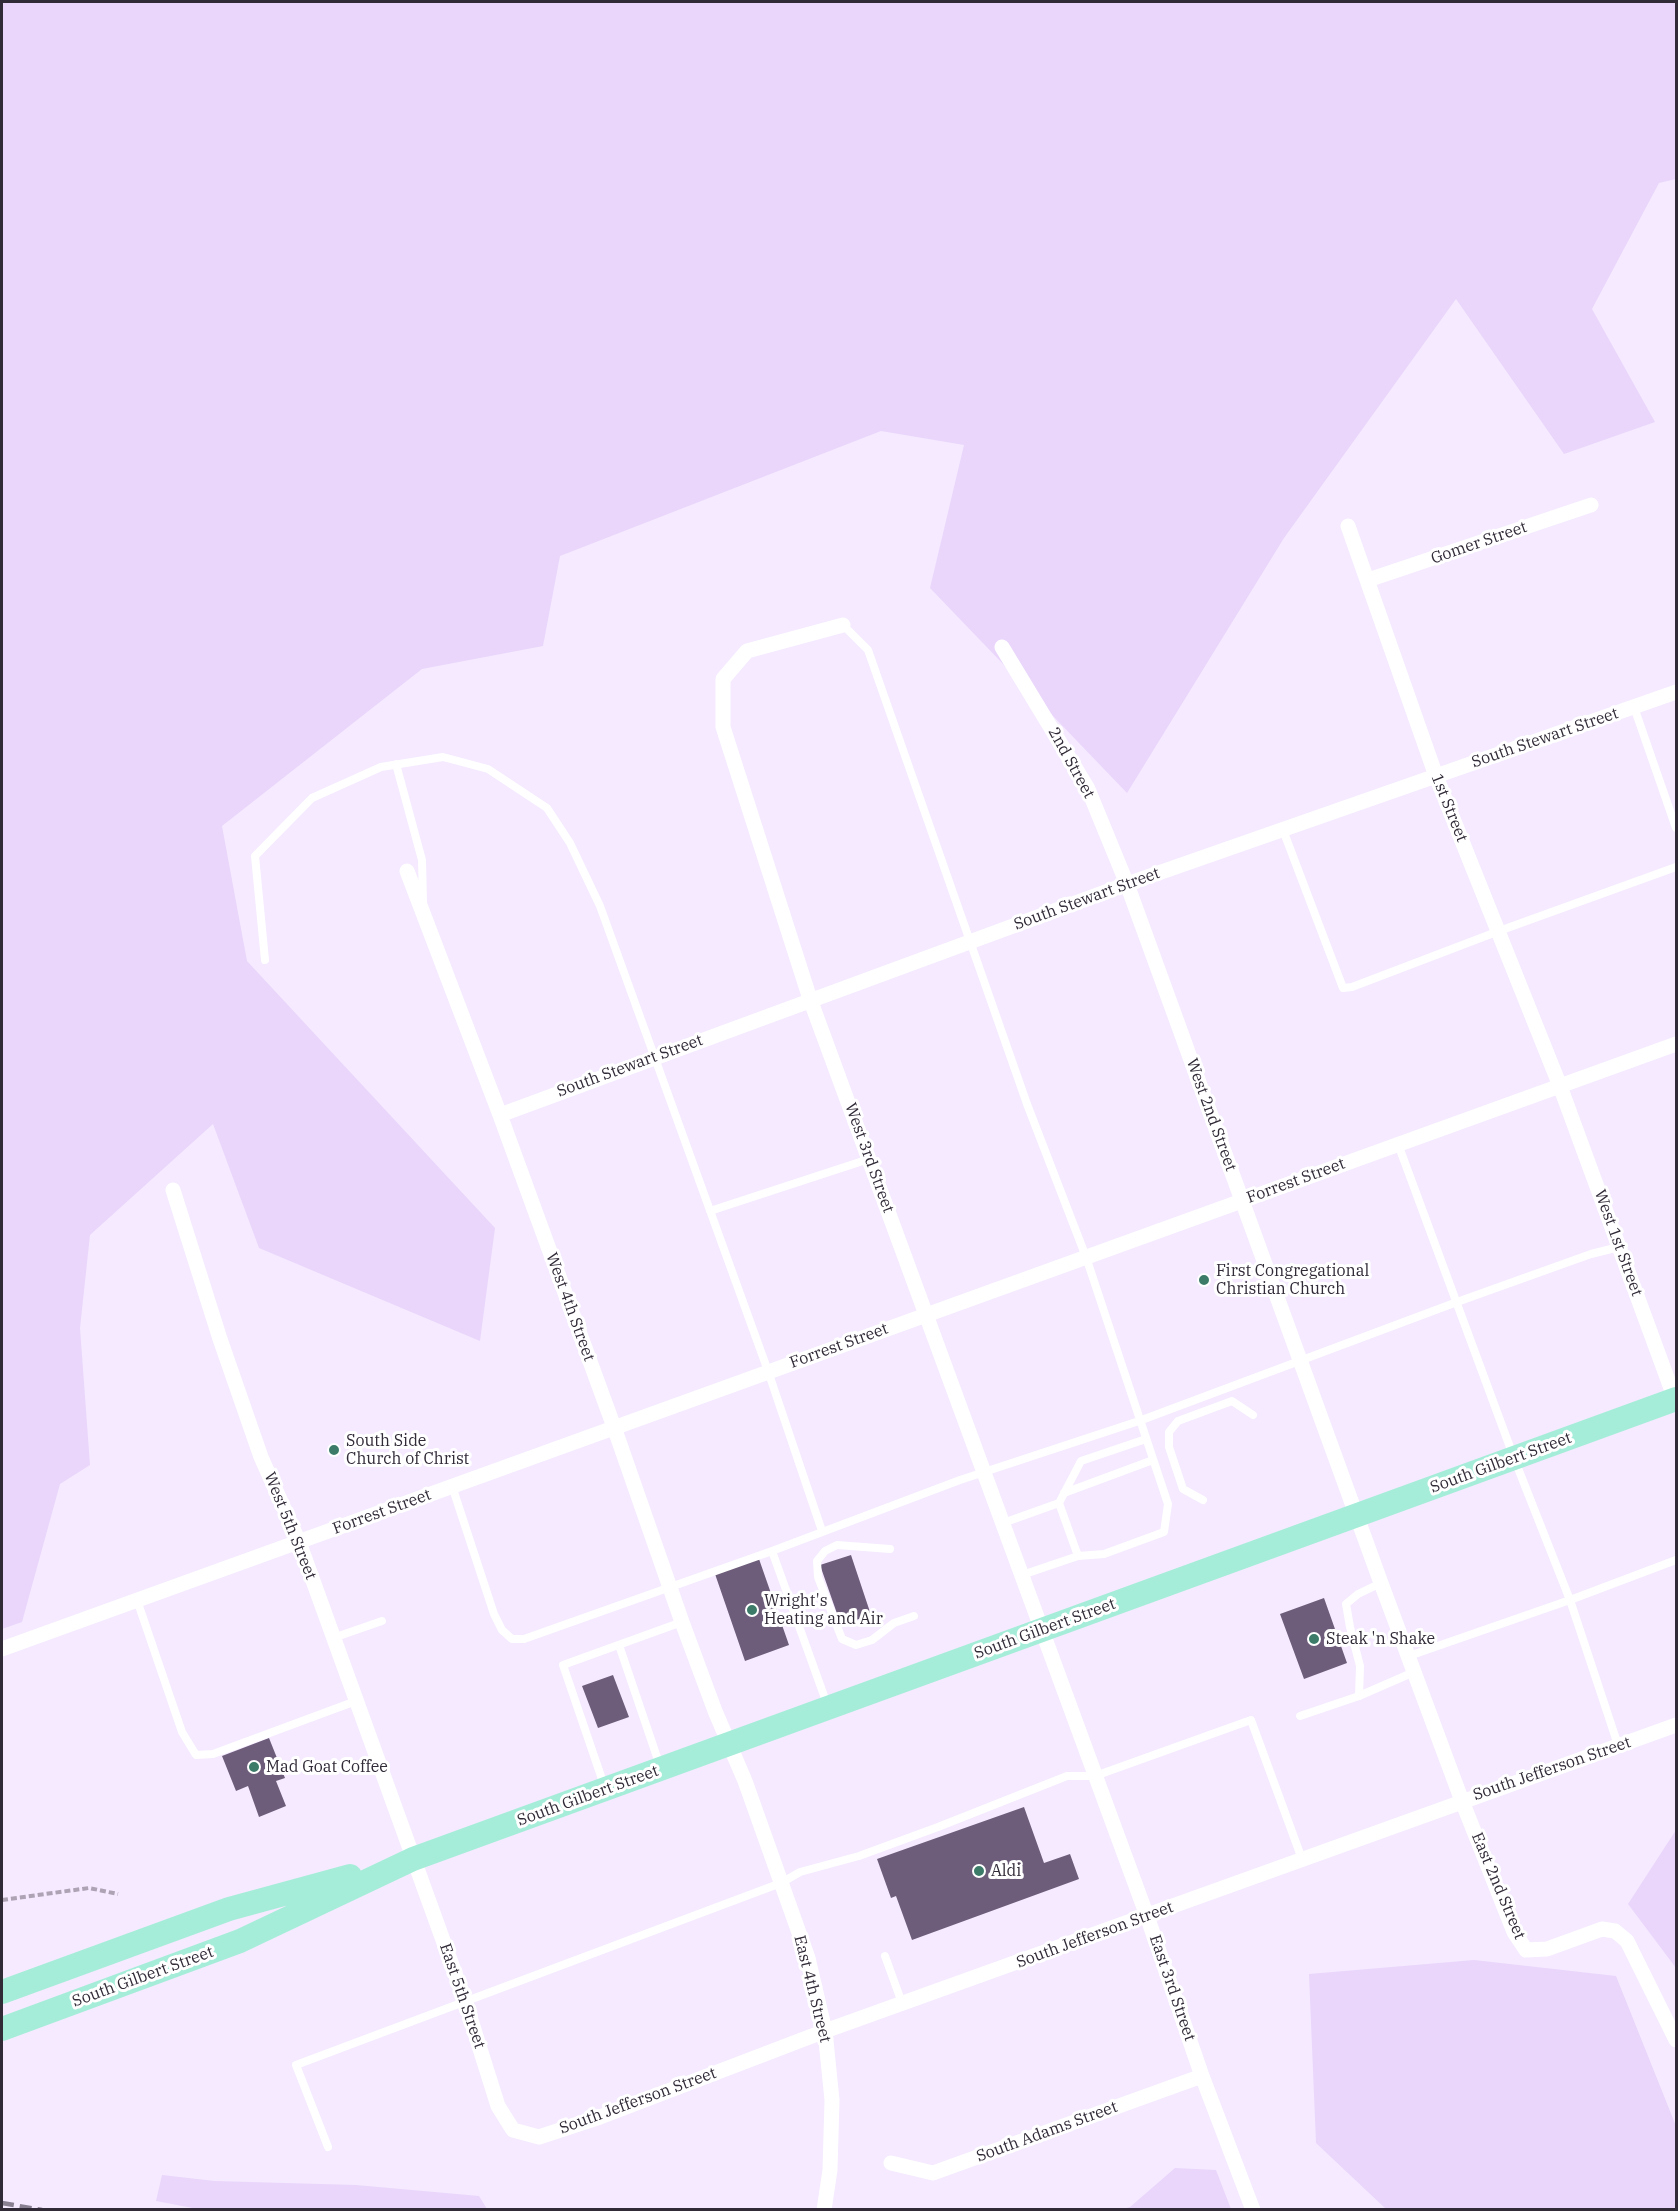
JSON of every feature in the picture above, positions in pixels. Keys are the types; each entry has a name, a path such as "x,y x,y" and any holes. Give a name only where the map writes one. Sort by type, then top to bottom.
{"main road":[{"name":"South Gilbert Street","path":"2,1992 229,1909 413,1859 1676,1400"},
{"name":"South Gilbert Street","path":"2,2028 240,1941 413,1859"}],"street":[{"name":"Gomer Street","path":"1368,580 1591,505"},
{"name":"1st Street","path":"1348,526 1436,776 1560,1086"},
{"name":"West 3rd Street","path":"843,625 747,651 723,679 723,727 810,999 1042,1630"},
{"name":"2nd Street","path":"1002,647 1088,789 1127,884"},
{"name":"South Stewart Street","path":"500,1115 1127,884 1677,692"},
{"name":"West 4th Street","path":"407,871 500,1115 614,1426 669,1587 729,1744"},
{"name":"West 2nd Street","path":"1127,884 1357,1515"},
{"name":"Forrest Street","path":"2,1648 1677,1044"},
{"name":"West 1st Street","path":"1560,1086 1676,1400"},
{"name":"West 5th Street","path":"173,1190 220,1339 261,1457 299,1542 413,1859"},
{"name":"East 2nd Street","path":"1357,1515 1462,1801 1514,1932 1526,1950 1547,1949 1602,1929 1615,1931 1627,1941 1677,2040"},
{"name":"East 3rd Street","path":"1042,1630 1147,1916 1202,2076 1253,2210"},
{"name":"South Jefferson Street","path":"513,2130 538,2137 590,2121 825,2031 1677,1725"},
{"name":"East 4th Street","path":"729,1744 808,1958 825,2031 831,2100 830,2170 824,2210"},
{"name":"East 5th Street","path":"413,1859 465,2001 498,2106 513,2130"},
{"name":"South Adams Street","path":"891,2163 933,2173 1202,2076"}],"lane":[{"path":"843,625 868,650 1027,1104 1086,1257 1168,1504 1164,1532 1104,1554 1078,1556 1022,1575"},
{"path":"1634,707 1677,828"},
{"path":"265,960 255,856 312,798 381,767 443,757 488,769 547,808 570,843 594,891 768,1371 822,1531"},
{"path":"396,764 422,860 423,913"},
{"path":"1283,830 1343,988 1352,987 1498,931 1677,867"},
{"path":"1398,1144 1514,1458 1570,1600 1618,1745"},
{"path":"710,1211 869,1159"},
{"path":"452,1486 494,1614 502,1630 512,1639 524,1640 772,1551 960,1480 1139,1420 1301,1362 1457,1302 1592,1254 1619,1247"},
{"path":"1203,1500 1183,1488 1169,1447 1169,1432 1178,1421 1232,1401 1253,1415"},
{"path":"1003,1523 1059,1503 1081,1461 1146,1439"},
{"path":"1064,1493 1153,1460"},
{"path":"1059,1503 1078,1556"},
{"path":"890,1549 837,1545 825,1551 817,1561 818,1577 842,1639 856,1645 872,1640 894,1623 914,1616"},
{"path":"772,1551 829,1708"},
{"path":"1408,1656 1677,1560"},
{"path":"1359,1696 1360,1666 1346,1604 1358,1594 1382,1583"},
{"path":"137,1600 182,1732 196,1755 213,1754 356,1701"},
{"path":"333,1638 382,1621"},
{"path":"606,1789 562,1665 682,1622"},
{"path":"619,1645 661,1769"},
{"path":"1300,1716 1359,1696 1414,1672"},
{"path":"328,2147 296,2065 781,1883 800,1872 859,1856 1066,1776 1095,1776 1251,1720 1302,1859"},
{"path":"885,1956 902,2003"}],"path":[{"path":"2,1900 89,1888 118,1894"}],"shaded area":[{"path":"2,2 1676,2 1676,179 1659,183 1592,309 1655,422 1564,454 1456,299 1284,538 1127,793 930,588 964,445 881,431 560,556 543,646 422,669 222,826 247,961 495,1228 480,1341 259,1248 213,1124 90,1235 80,1328 90,1465 60,1484 22,1622 2,1629"},
{"path":"1676,1830 1676,1968 1628,1904"},
{"path":"1474,1960 1616,1976 1676,2126 1676,2209 1386,2209 1316,2143 1309,1974"},
{"path":"1175,2168 1216,2170 1231,2209 1123,2209 1130,2207"},
{"path":"162,2175 215,2181 356,2185 479,2196 487,2209 198,2209 156,2201"}],"building":[{"path":"851,1555 871,1615 841,1625 820,1565"},
{"name":"Wright's Heating and Air","path":"759,1559 789,1645 745,1661 715,1574"},
{"name":"Steak 'n Shake","path":"1324,1598 1347,1663 1304,1679 1280,1614"},
{"path":"613,1675 629,1717 598,1728 582,1686"},
{"name":"Mad Goat Coffee","path":"269,1738 285,1778 276,1781 286,1806 259,1817 248,1786 236,1791 222,1756"},
{"name":"Aldi","path":"1024,1807 1044,1863 1070,1854 1079,1879 912,1940 896,1896 891,1898 877,1859"}],"railway":[{"path":"2,2203 42,2210"}],"place":[{"name":"First Congregational Christian Church","path":"1204,1280"},
{"name":"South Side Church of Christ","path":"334,1450"},
{"name":"Wright's Heating and Air","path":"752,1610"},
{"name":"Steak 'n Shake","path":"1314,1639"},
{"name":"Mad Goat Coffee","path":"254,1767"},
{"name":"Aldi","path":"979,1871"}]}
